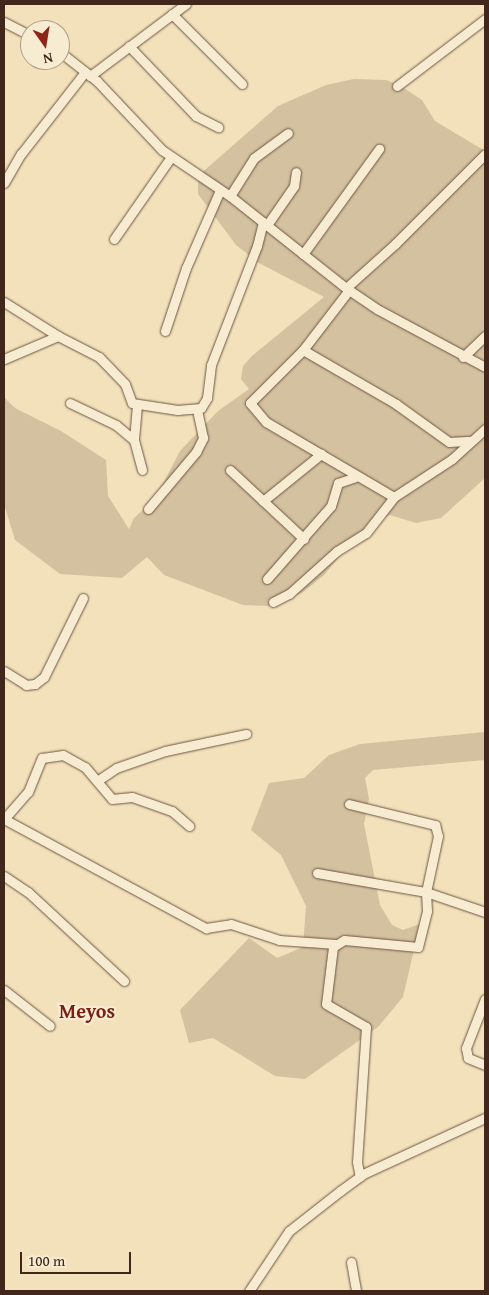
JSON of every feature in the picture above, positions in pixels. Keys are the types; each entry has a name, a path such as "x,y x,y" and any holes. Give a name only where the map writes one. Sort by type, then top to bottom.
{"street":[{"path":"4,183 21,154 87,74 186,4"},
{"path":"172,14 242,84"},
{"path":"397,86 485,19"},
{"path":"4,22 20,30"},
{"path":"129,46 196,116 218,127"},
{"path":"70,60 87,74 171,156 230,196 347,289 485,367"},
{"path":"230,196 254,158 288,132"},
{"path":"303,254 379,150"},
{"path":"394,497 354,477 321,454 266,422 250,403 303,350 347,289 485,154"},
{"path":"114,239 171,156"},
{"path":"4,302 58,336 99,357 125,384 132,403 137,405 197,409 205,404 211,366 265,224 294,186 296,172"},
{"path":"165,331 186,268 220,190"},
{"path":"4,359 58,336"},
{"path":"463,356 485,336"},
{"path":"303,350 353,382 396,404 449,442 472,441"},
{"path":"70,403 116,425 134,440"},
{"path":"137,405 134,440 142,470"},
{"path":"148,509 196,452 204,438 197,409"},
{"path":"273,602 289,594 337,551 366,533 394,497 452,459 485,429"},
{"path":"263,501 321,454"},
{"path":"230,470 304,540"},
{"path":"267,578 304,540 331,506 338,484 354,477"},
{"path":"4,671 26,685 35,684 44,677 83,598"},
{"path":"96,781 116,768 165,751 246,734"},
{"path":"189,826 172,811 132,797 112,799 85,767 63,755 42,758 28,792 4,818 206,928 231,924 279,940 336,944 344,940 418,947 427,911 426,892 438,836 435,824 349,804"},
{"path":"317,873 426,892 485,912"},
{"path":"4,876 28,892 124,981"},
{"path":"336,944 326,1004 366,1027 357,1162 360,1177"},
{"path":"4,990 50,1026"},
{"path":"485,999 466,1048 468,1058 485,1065"},
{"path":"249,1291 288,1231 360,1177 485,1118"},
{"path":"351,1262 356,1291"}],"shaded area":[{"path":"354,79 386,80 399,85 422,100 435,121 485,151 485,478 441,518 416,523 390,515 379,520 355,537 324,575 302,593 272,606 243,605 164,575 147,557 122,578 60,574 15,540 4,504 4,397 15,408 61,431 106,460 108,496 129,529 134,518 155,499 180,451 218,411 249,389 241,379 243,366 252,356 324,297 259,263 236,245 198,194 198,176 278,106 326,85"},
{"path":"485,732 485,760 373,770 365,778 369,799 364,824 380,905 392,925 403,930 420,924 403,997 378,1027 305,1079 275,1076 213,1038 189,1043 180,1010 249,938 277,958 303,947 306,906 281,855 251,830 269,783 304,778 329,755 360,744"}],"district":[{"name":"Meyos","path":"87,1010"}]}
